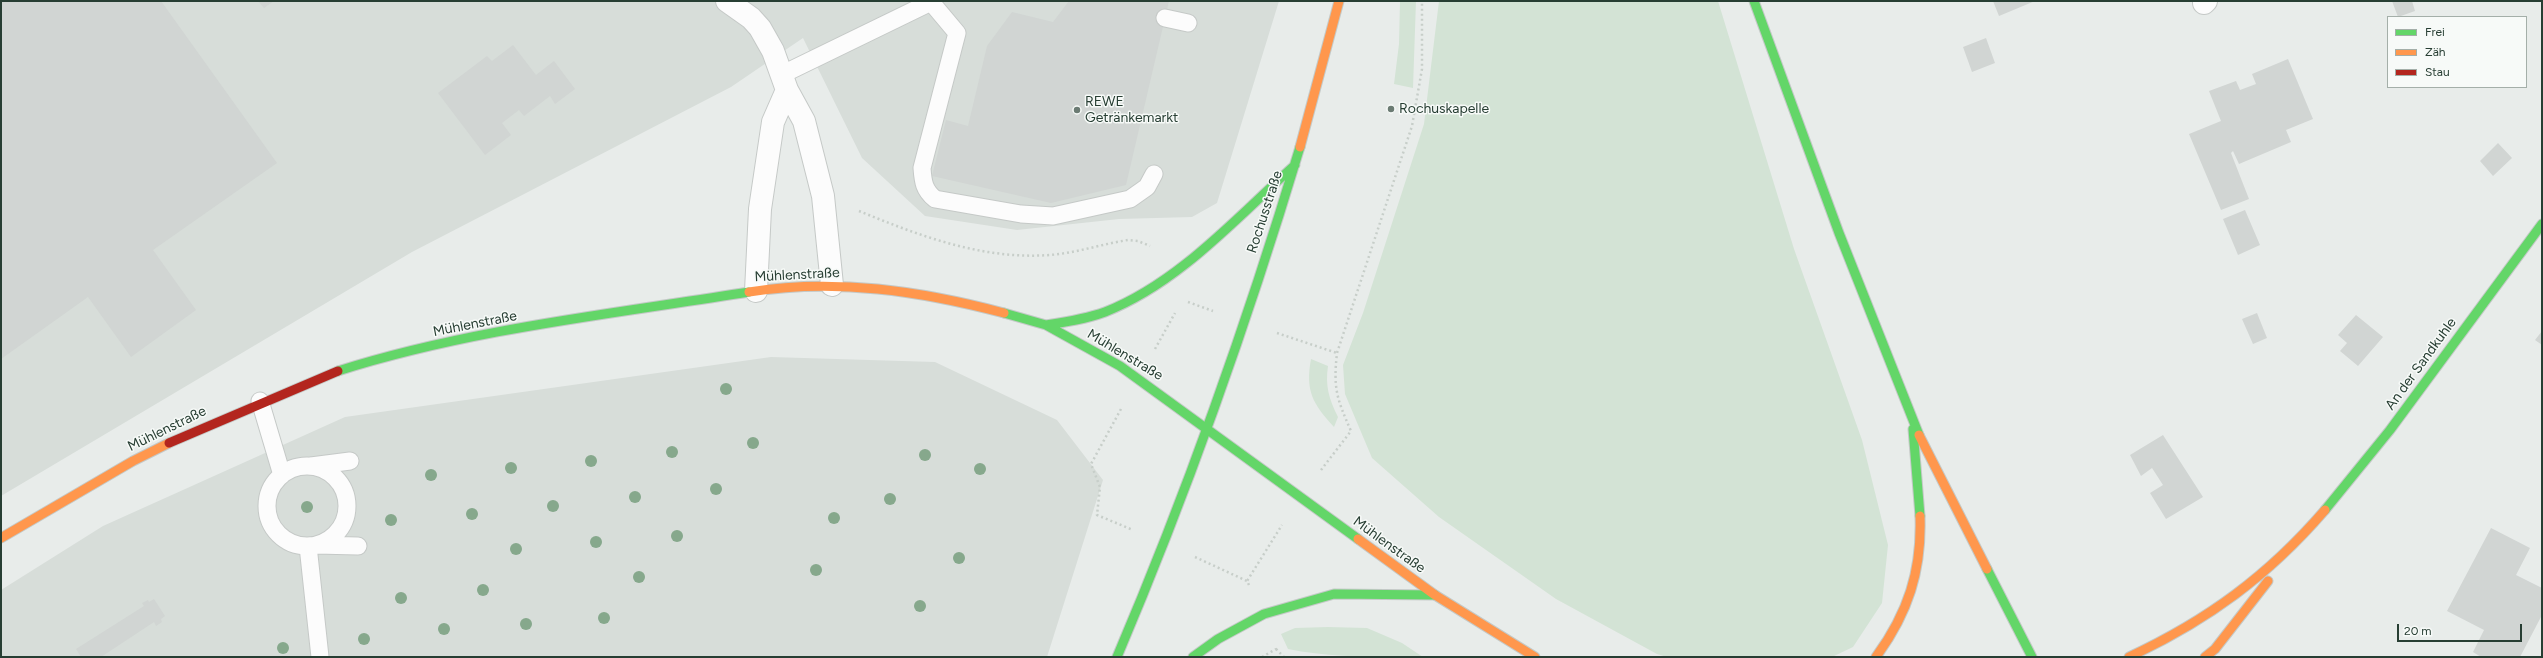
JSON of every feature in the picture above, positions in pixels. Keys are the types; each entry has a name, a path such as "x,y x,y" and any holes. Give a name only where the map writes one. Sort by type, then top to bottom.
{"main road":[{"name":"Rochusstraße","path":"1117,657 1166,544 1208,429 1295,165 1339,1"},
{"path":"1754,1 1839,233 1912,418 2032,657"},
{"path":"1046,325 1096,315 1132,299 1168,275 1209,242 1295,165"},
{"name":"An der Sandkuhle","path":"2129,657 2176,634 2246,587 2319,518 2341,495 2542,224"},
{"name":"Mühlenstraße","path":"1,538 133,461 260,401 320,377 376,359 503,332 756,291 832,285 885,289 945,298 1046,325 1138,377 1299,497 1435,595 1535,657"},
{"path":"1876,657 1894,636 1907,608 1917,573 1920,545 1918,486 1912,418"},
{"name":"An der Sandkuhle","path":"2205,657 2214,653 2319,518"},
{"path":"1193,657 1218,639 1264,614 1334,594 1435,595"}],"street":[{"path":"727,1 751,18 760,28 804,121 823,196 832,285"},
{"path":"756,291 760,209 773,122 785,82"}],"lane":[{"path":"785,82 932,1 957,33 922,168 924,185 927,193 935,199 1021,214 1053,216 1130,199 1147,187 1154,174"},
{"path":"1165,18 1188,22"},
{"path":"260,401 282,475"},
{"path":"350,461 294,468 282,475 273,484 268,497 267,510 271,523 278,534 289,542 312,545 358,546"},
{"path":"307,466 326,472 340,484 345,495 347,508 344,521 337,532 328,540 312,545"},
{"path":"312,545 320,657"}],"path":[{"path":"1284,657 1276,649 1264,614 1247,581 1299,497 1351,431 1340,406 1334,381 1337,353 1412,126 1422,69 1422,1"},
{"path":"1262,657 1276,649"}],"shaded area":[{"path":"1,1 1279,1 1217,203 1192,217 1119,219 1017,230 925,216 862,158 803,38 731,87 412,252 1,496"},
{"path":"771,357 935,362 1057,420 1103,480 1047,657 1,657 1,590 103,526 345,417"}],"green space":[{"path":"1400,1 1416,1 1413,88 1394,84 1399,44"},
{"path":"1439,1 1718,1 1794,249 1862,440 1888,545 1882,603 1853,647 1832,657 1667,657 1657,654 1556,599 1439,517 1372,458 1345,394 1343,365 1363,313 1424,124"},
{"path":"1311,359 1328,366 1328,392 1338,417 1334,427 1316,404 1312,396 1309,380"},
{"path":"1295,628 1367,628 1402,643 1423,657 1355,656 1304,652 1288,649 1281,634"}],"building":[{"path":"1,1 161,1 277,163 153,250 196,310 131,357 88,297 1,359"},
{"path":"258,1 274,1 264,8"},
{"path":"1069,1 1169,1 1126,185 1051,203 932,176 946,120 968,126 987,46 1012,12 1053,22"},
{"path":"1993,1 2035,1 1999,16"},
{"path":"2392,1 2412,1 2415,11 2398,16"},
{"path":"1986,38 1995,63 1972,72 1963,47"},
{"path":"513,45 536,75 554,61 575,89 555,104 550,96 524,116 519,110 502,123 511,135 485,155 438,93 487,56 492,61"},
{"path":"2288,59 2313,119 2286,130 2291,142 2239,164 2233,151 2231,153 2249,199 2221,210 2189,134 2221,121 2209,91 2236,81 2240,90 2256,84 2252,74"},
{"path":"2498,143 2512,158 2493,176 2480,161"},
{"path":"2245,210 2260,245 2238,255 2223,219"},
{"path":"2257,313 2267,338 2253,344 2242,319"},
{"path":"2356,315 2383,337 2358,366 2340,351 2347,343 2338,335"},
{"path":"2542,331 2542,345 2535,340"},
{"path":"2163,435 2203,497 2166,519 2150,493 2163,485 2152,468 2141,476 2130,455"},
{"path":"2491,528 2530,548 2516,575 2542,588 2542,615 2520,657 2481,657 2473,652 2484,630 2447,611"},
{"path":"154,599 165,616 161,619 162,622 156,626 154,622 101,657 81,657 76,649 144,606 142,603 148,600 149,602"}],"traffic: fast":[{"path":"1754,1 1839,233 1919,435"},
{"path":"1117,657 1168,531 1216,404 1300,147"},
{"path":"1046,325 1105,312 1158,284 1206,247 1295,165"},
{"path":"2325,510 2390,430 2542,224"},
{"path":"338,371 388,356 490,333 749,292"},
{"path":"1004,313 1046,325 1120,366 1358,539"},
{"path":"1913,429 1920,516"},
{"path":"1987,569 2032,657"},
{"path":"1193,657 1218,639 1264,614 1334,594 1435,595"}],"traffic: slow":[{"path":"1300,147 1339,1"},
{"path":"749,292 813,286 878,289 941,298 1004,313"},
{"path":"1919,435 1987,569"},
{"path":"1,538 133,461 169,443"},
{"path":"2129,657 2158,643 2211,612 2259,576 2281,556 2325,510"},
{"path":"1876,657 1897,624 1911,591 1918,555 1920,516"},
{"path":"1358,539 1435,595 1535,657"},
{"path":"2205,657 2215,649 2268,581"}],"traffic: jam":[{"path":"169,443 338,371"}],"place":[{"name":"Rochuskapelle","path":"1391,109"},
{"name":"REWE Getränkemarkt","path":"1077,110"}]}
